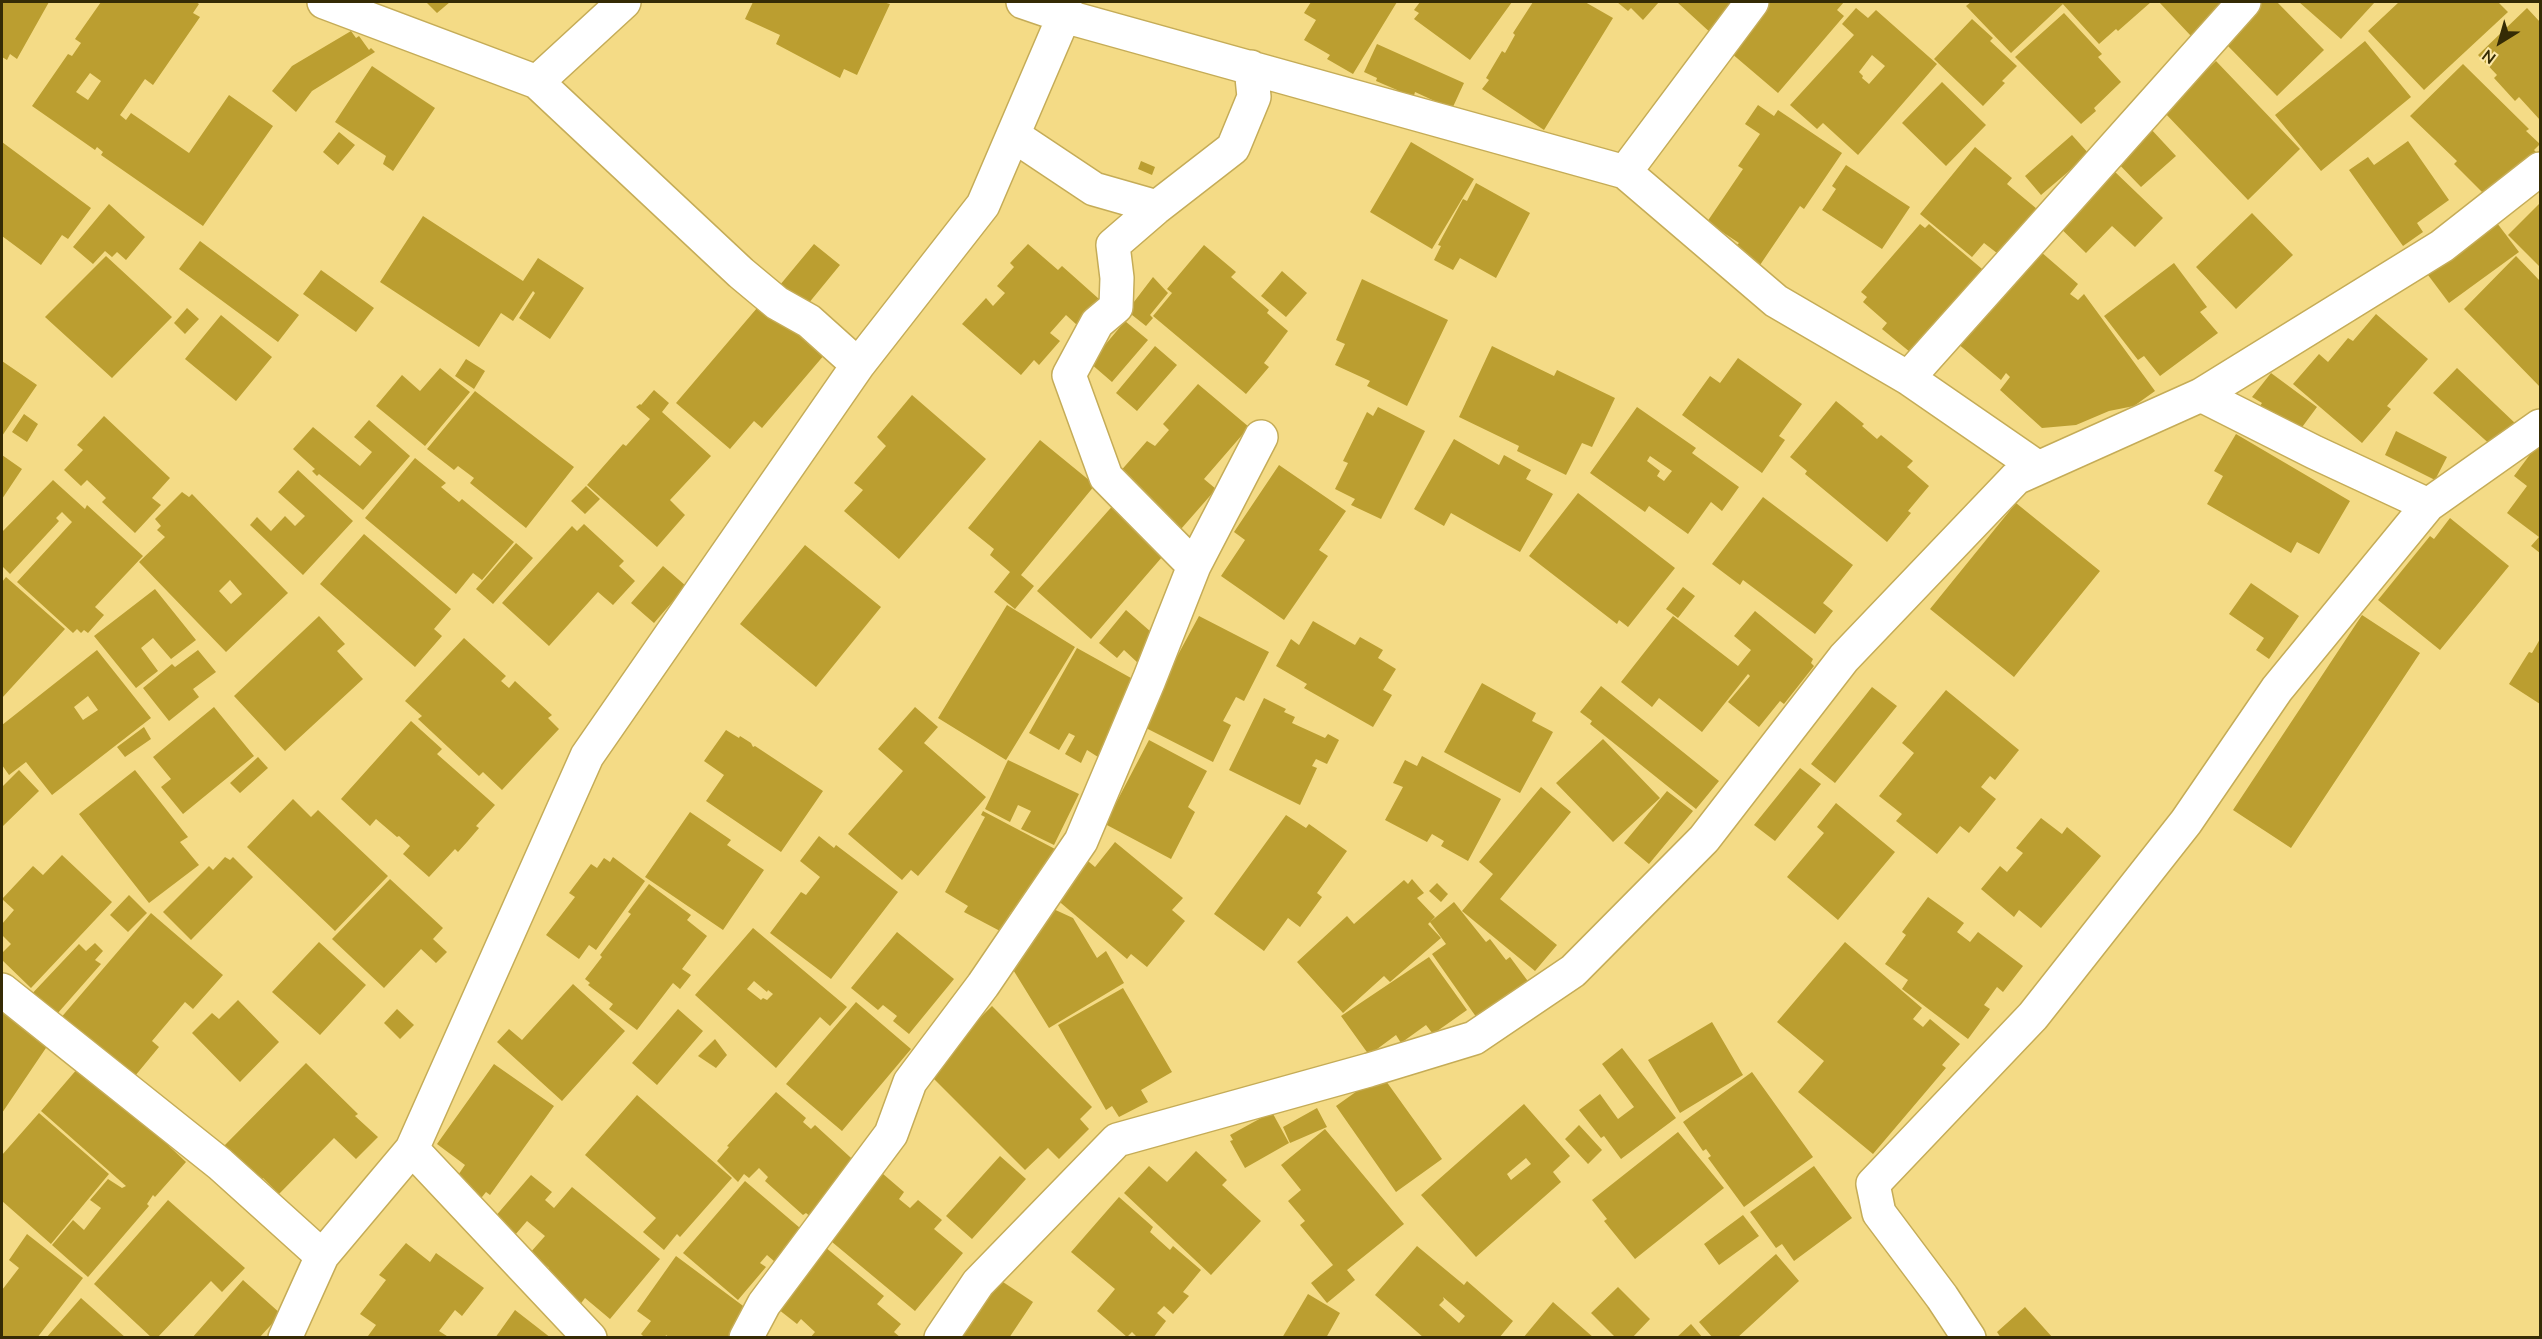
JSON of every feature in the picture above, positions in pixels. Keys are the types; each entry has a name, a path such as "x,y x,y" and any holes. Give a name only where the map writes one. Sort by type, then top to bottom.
{"street":[{"path":"324,2 537,82 741,273 777,303 809,321 858,365"},
{"path":"537,82 624,2"},
{"path":"1023,2 1065,9 1251,67 1625,172 1776,301 1908,378 2037,467"},
{"path":"1625,172 1752,2"},
{"path":"1908,378 2244,2"},
{"path":"285,1338 322,1256 412,1149 587,756 858,365 983,205 1065,9"},
{"path":"1194,566 1106,477 1069,375 1097,323 1116,307 1117,278 1113,245 1233,147 1254,97 1251,67"},
{"path":"1013,135 1094,189 1157,207"},
{"path":"941,1338 978,1283 1117,1140 1474,1038 1572,971 1704,839 1844,658 2016,478 2201,395 2442,246 2541,169"},
{"path":"2201,395 2314,452 2428,505"},
{"path":"1969,1338 1942,1297 1879,1213 1873,1184 2033,1016 2186,822 2277,689 2428,505 2541,426"},
{"path":"746,1338 764,1304 891,1134 910,1082 983,986 1081,841 1194,566 1260,437"},
{"path":"2,990 220,1164 322,1256"},
{"path":"412,1149 590,1338"}],"building":[{"path":"2,2 49,2 17,59 10,54 7,60 2,57"},
{"path":"101,2 196,2 199,4 193,13 200,17 153,85 145,79 120,115 126,120 131,113 189,153 229,95 273,126 203,226 101,155 103,152 97,147 95,150 32,106 68,54 72,56 81,43 75,39","holes":["90,73 101,81 88,100 76,92"]},
{"path":"426,2 450,2 437,13"},
{"path":"753,2 883,2 890,4 857,75 844,69 840,78 776,44 780,35 745,19"},
{"path":"1311,2 1397,2 1353,74 1327,59 1330,55 1304,40 1316,20 1304,13"},
{"path":"1420,2 1512,2 1470,60 1414,19 1419,13 1414,10"},
{"path":"1533,2 1585,2 1613,18 1544,130 1482,89 1489,80 1486,78 1502,51 1505,53 1515,35 1513,33"},
{"path":"1617,2 1659,2 1643,20 1631,8 1628,11"},
{"path":"1677,2 1744,2 1713,35"},
{"path":"1764,2 1844,2 1837,10 1844,16 1778,93 1724,47"},
{"path":"1971,2 2060,2 2063,4 2011,53 1966,6"},
{"path":"2061,2 2151,2 2118,31 2116,29 2099,44"},
{"path":"2159,2 2229,2 2191,36"},
{"path":"2256,2 2277,2 2324,50 2277,96 2226,44"},
{"path":"2299,2 2375,2 2341,39"},
{"path":"2399,2 2498,2 2508,12 2424,90 2368,31"},
{"path":"1856,8 1868,18 1876,10 1937,64 1858,155 1823,123 1817,129 1790,105 1854,35 1842,24","holes":["1872,55 1885,66 1869,84 1859,72"]},
{"path":"2527,8 2540,22 2540,120 2519,97 2515,101 2494,78 2497,75 2478,55"},
{"path":"2064,13 2102,54 2098,57 2121,82 2094,108 2096,111 2081,124 2015,57"},
{"path":"1972,19 1993,38 1990,41 2017,66 2002,81 2005,83 1983,106 1934,59"},
{"path":"351,31 356,38 359,36 369,50 371,48 375,52 312,91 296,112 272,91 292,66"},
{"path":"2365,41 2411,97 2321,171 2275,115"},
{"path":"1377,44 1464,83 1452,109 1415,92 1413,99 1395,95 1397,90 1376,81 1377,78 1364,72"},
{"path":"2216,61 2300,149 2248,200 2163,111"},
{"path":"2463,64 2529,129 2526,131 2540,144 2534,150 2536,152 2489,199 2454,164 2457,161 2410,116"},
{"path":"372,66 435,108 393,171 383,164 386,156 335,122"},
{"path":"1942,82 1986,125 1946,166 1902,123"},
{"path":"1758,105 1774,116 1778,110 1842,153 1804,209 1800,206 1760,265 1735,247 1739,243 1707,222 1743,169 1738,166 1760,134 1745,124"},
{"path":"2150,128 2176,156 2141,187 2111,156"},
{"path":"339,132 355,145 338,165 323,152"},
{"path":"2072,135 2089,154 2041,195 2025,176"},
{"path":"2408,141 2449,200 2417,223 2423,232 2403,246 2349,170 2368,157 2374,165"},
{"path":"2,142 91,208 68,239 62,235 41,265 2,236"},
{"path":"1411,142 1474,179 1432,249 1370,212"},
{"path":"1975,147 2012,178 2007,184 2043,214 2006,260 1984,243 1972,257 1920,214"},
{"path":"1141,161 1155,167 1152,175 1138,169"},
{"path":"1846,165 1910,207 1882,249 1822,210 1836,189 1832,186"},
{"path":"2113,170 2163,218 2135,247 2112,226 2086,253 2051,219"},
{"path":"1476,183 1530,213 1496,278 1460,258 1453,270 1434,260 1441,246 1438,245 1463,199 1467,201"},
{"path":"2540,203 2540,267 2508,235"},
{"path":"109,204 145,237 126,260 117,252 112,257 105,251 93,264 73,247"},
{"path":"2252,213 2293,255 2236,309 2196,267"},
{"path":"423,216 523,281 538,258 584,288 550,339 519,318 535,293 533,291 513,321 501,313 479,347 380,282"},
{"path":"2497,223 2519,252 2449,303 2428,275"},
{"path":"1920,224 1925,228 1929,224 1988,274 1916,357 1882,329 1887,323 1863,302 1867,297 1861,292"},
{"path":"200,241 299,315 278,342 179,269"},
{"path":"814,244 840,265 808,304 775,291"},
{"path":"1028,244 1058,270 1062,266 1099,299 1077,325 1066,315 1050,333 1060,341 1039,365 1034,360 1021,375 962,324 986,298 993,306 1005,293 997,286 1014,267 1010,263"},
{"path":"1204,245 1236,272 1231,277 1269,310 1267,313 1288,331 1264,363 1269,367 1246,394 1153,316 1172,293 1167,289"},
{"path":"2033,245 2078,284 2070,294 2078,300 2084,294 2155,391 2134,406 2109,411 2076,425 2042,428 2000,390 2010,377 2006,373 2001,380 1951,338"},
{"path":"106,256 172,317 112,378 45,317"},
{"path":"2516,256 2540,281 2540,387 2464,309"},
{"path":"2174,263 2207,307 2200,312 2218,333 2160,376 2144,356 2138,360 2104,316"},
{"path":"321,270 374,308 356,332 303,294"},
{"path":"1282,271 1307,293 1286,317 1261,296"},
{"path":"1153,277 1168,293 1150,315 1153,318 1146,326 1127,311"},
{"path":"1362,279 1448,320 1407,406 1367,386 1370,381 1335,365 1345,344 1336,340"},
{"path":"763,301 825,354 762,428 754,421 730,449 676,403"},
{"path":"187,308 199,319 185,334 174,323"},
{"path":"2376,314 2428,359 2387,406 2391,409 2362,443 2293,384 2319,354 2328,362 2348,338 2353,341"},
{"path":"221,315 272,357 236,401 185,359"},
{"path":"1125,321 1148,340 1112,382 1090,363"},
{"path":"1155,346 1177,365 1137,411 1116,393"},
{"path":"1492,346 1554,376 1557,370 1615,398 1592,447 1582,443 1566,475 1517,451 1519,446 1459,417"},
{"path":"1738,358 1802,404 1779,436 1785,440 1762,473 1682,415 1710,376 1720,383"},
{"path":"466,359 485,371 474,389 455,376"},
{"path":"2,361 37,385 2,436"},
{"path":"440,368 470,392 425,446 376,406 402,375 420,391"},
{"path":"2457,368 2516,424 2494,448 2433,393"},
{"path":"2271,373 2317,407 2297,434 2260,406 2262,403 2252,397"},
{"path":"1198,384 1249,427 1204,479 1216,489 1181,529 1118,474 1147,441 1155,446 1169,430 1163,424"},
{"path":"654,390 669,403 662,412 711,456 670,500 685,515 657,547 587,485 623,444 626,446 650,419 636,407 641,405"},
{"path":"475,391 574,467 526,528 470,483 474,478 458,466 454,470 427,449"},
{"path":"912,395 986,459 899,559 844,511 863,490 854,483 886,446 877,437"},
{"path":"1836,401 1864,424 1862,426 1877,439 1881,435 1913,461 1907,467 1929,486 1908,511 1911,513 1887,542 1805,474 1807,471 1790,457"},
{"path":"1378,407 1425,431 1381,519 1351,505 1355,499 1335,489 1348,463 1343,461 1367,412 1373,416"},
{"path":"1637,407 1696,448 1692,453 1739,487 1722,511 1711,502 1688,534 1649,506 1645,512 1590,473","holes":["1650,456 1672,471 1664,481 1657,476 1660,471 1647,461"]},
{"path":"24,414 38,424 27,442 12,432"},
{"path":"104,416 170,478 152,498 161,505 135,533 102,502 106,498 87,480 81,486 64,470 83,450 77,445"},
{"path":"369,420 410,456 363,510 319,474 317,476 312,471 315,469 293,449 313,427 360,466 372,452 354,437"},
{"path":"2396,431 2447,457 2435,480 2385,455"},
{"path":"2236,434 2350,501 2319,554 2297,542 2291,553 2207,504 2223,476 2214,471"},
{"path":"1454,439 1499,465 1504,455 1531,470 1526,479 1553,494 1520,552 1451,513 1444,526 1414,509"},
{"path":"1040,440 1095,485 1021,575 1034,586 1015,609 994,592 1010,572 990,555 994,549 968,528"},
{"path":"2540,441 2540,553 2531,546 2539,537 2507,513 2527,486 2514,476"},
{"path":"2,455 22,469 2,499"},
{"path":"415,458 446,483 441,487 459,502 462,499 514,542 482,580 473,573 456,594 365,518"},
{"path":"1279,465 1346,511 1319,550 1328,556 1284,620 1221,576 1245,540 1234,532"},
{"path":"298,470 353,521 303,575 250,525 257,517 271,531 285,516 295,526 305,516 278,492"},
{"path":"53,480 85,509 87,505 143,556 95,607 104,615 88,633 84,630 81,633 77,629 73,633 17,582 72,522 62,512 56,518 59,521 10,574 2,566 2,532"},
{"path":"586,486 600,499 585,514 571,501"},
{"path":"182,492 189,497 192,494 288,593 226,652 139,562 165,537 157,530 161,526 155,519","holes":["230,580 242,594 231,604 219,591"]},
{"path":"1578,493 1675,568 1628,627 1619,620 1617,624 1529,556"},
{"path":"1763,497 1853,565 1823,603 1833,611 1815,634 1743,580 1740,585 1712,564"},
{"path":"1116,502 1169,549 1091,639 1037,591"},
{"path":"2016,503 2100,571 2014,677 1930,609"},
{"path":"2450,518 2509,566 2440,650 2378,600 2430,536 2434,539"},
{"path":"584,524 624,561 619,566 635,581 613,605 598,592 549,646 502,603 572,526 577,531"},
{"path":"364,534 451,609 434,629 442,636 415,667 320,584"},
{"path":"516,543 533,558 493,604 476,589"},
{"path":"805,545 881,607 816,687 740,624"},
{"path":"663,566 686,586 654,623 631,603"},
{"path":"6,577 65,629 2,698 2,582"},
{"path":"2251,583 2299,616 2269,659 2256,650 2264,638 2229,614"},
{"path":"1683,587 1695,596 1678,618 1666,609"},
{"path":"155,589 196,640 171,659 153,638 141,648 158,671 136,688 94,636"},
{"path":"1007,605 1075,647 1006,760 938,718"},
{"path":"1126,610 1159,639 1138,663 1124,650 1117,658 1099,643"},
{"path":"1755,611 1813,659 1811,663 1814,666 1784,704 1780,701 1759,727 1728,702 1750,676 1748,674 1702,732 1659,698 1652,707 1621,682 1673,616 1738,666 1751,650 1734,636"},
{"path":"2362,615 2420,653 2291,848 2233,810"},
{"path":"319,616 345,644 337,651 363,679 285,751 234,696"},
{"path":"1199,616 1269,652 1244,701 1236,697 1223,721 1231,725 1213,762 1140,725"},
{"path":"1313,621 1355,645 1360,637 1383,650 1378,658 1396,669 1383,690 1392,695 1373,727 1304,688 1307,684 1276,666 1291,639 1299,645"},
{"path":"464,638 506,676 501,681 509,688 515,681 552,715 548,718 559,729 502,790 483,772 479,776 418,719 422,716 405,701"},
{"path":"2540,639 2540,704 2509,684"},
{"path":"1077,648 1140,683 1098,757 1087,750 1081,763 1065,754 1075,736 1069,733 1059,750 1029,733"},
{"path":"97,650 151,718 52,795 26,762 9,775 2,765 2,725","holes":["88,696 98,710 83,720 74,707"]},
{"path":"198,650 216,672 193,689 199,697 169,721 143,688 172,664 175,667"},
{"path":"1482,683 1536,713 1532,721 1553,732 1520,793 1444,752"},
{"path":"1601,686 1719,781 1696,809 1590,724 1592,721 1580,712"},
{"path":"1872,687 1897,706 1835,783 1811,764"},
{"path":"1946,690 2019,750 1995,780 1990,776 1981,787 1996,799 1969,833 1960,826 1937,854 1896,821 1902,814 1879,796 1914,753 1902,743"},
{"path":"1264,698 1286,709 1284,712 1295,717 1292,723 1325,738 1328,734 1339,740 1327,764 1316,759 1312,766 1317,768 1300,805 1229,770"},
{"path":"214,707 254,756 183,814 161,787 171,779 153,757"},
{"path":"915,707 938,727 924,743 986,797 918,876 911,870 902,880 848,834 903,771 878,749"},
{"path":"411,721 442,749 437,754 495,805 476,826 479,828 458,852 455,849 429,877 403,854 410,846 399,836 397,837 376,819 370,826 341,799"},
{"path":"144,727 151,739 125,757 117,747"},
{"path":"726,730 739,738 740,736 753,747 755,746 823,791 781,852 706,801 724,775 704,761"},
{"path":"1603,739 1660,798 1613,842 1556,783"},
{"path":"1149,740 1207,771 1188,807 1195,812 1171,859 1105,824"},
{"path":"1422,756 1501,799 1468,861 1441,846 1444,841 1432,834 1427,842 1385,820 1403,787 1393,783 1405,760 1417,766"},
{"path":"258,757 268,768 240,793 230,783"},
{"path":"1008,760 1079,794 1054,845 1021,829 1031,811 1018,805 1010,822 985,809"},
{"path":"1800,768 1821,784 1775,841 1754,825"},
{"path":"19,770 39,791 2,827 2,787"},
{"path":"135,770 188,837 180,842 199,865 149,903 79,814"},
{"path":"1541,787 1571,812 1500,899 1557,945 1535,971 1462,911 1493,874 1479,862"},
{"path":"1667,791 1693,811 1649,864 1624,843"},
{"path":"293,799 311,817 318,810 388,876 335,931 247,847"},
{"path":"1836,803 1895,852 1838,920 1787,877 1824,833 1817,827"},
{"path":"983,811 1055,849 1019,916 1011,912 1000,931 964,912 968,906 945,892 985,817 981,815"},
{"path":"690,812 731,840 727,845 764,870 723,930 645,877"},
{"path":"1286,815 1306,828 1309,824 1347,851 1317,893 1322,897 1300,927 1288,918 1264,951 1214,914"},
{"path":"2041,818 2062,834 2067,827 2101,856 2041,928 2019,910 2014,917 1981,889 2000,866 2007,872 2023,853 2016,848"},
{"path":"819,836 834,848 836,845 898,892 831,979 770,933 801,892 806,895 820,877 800,861"},
{"path":"1115,842 1183,898 1172,910 1185,921 1147,967 1131,954 1127,959 1055,898 1082,856 1095,867"},
{"path":"62,855 112,902 31,988 2,960 2,953 11,944 2,935 2,924 14,910 2,899 33,866 43,875"},
{"path":"225,857 230,860 233,857 253,877 191,940 163,912 209,866 213,870"},
{"path":"613,857 645,881 596,950 589,945 579,959 546,935 575,897 569,893 591,864 597,868 604,858 610,862"},
{"path":"390,879 443,928 433,939 447,952 436,963 421,949 384,988 332,939"},
{"path":"1412,879 1424,893 1417,898 1435,917 1428,924 1441,938 1390,982 1384,976 1343,1013 1297,962 1347,916 1354,924 1404,880 1408,884"},
{"path":"1437,883 1448,894 1441,902 1429,891"},
{"path":"649,884 691,915 687,920 707,936 682,969 691,975 680,989 673,983 637,1030 609,1009 613,1004 588,985 590,983 585,979 631,914 628,912"},
{"path":"129,895 147,913 128,932 110,915"},
{"path":"1928,897 1964,923 1957,932 1970,942 1978,932 2023,966 2003,992 1997,987 1984,1005 1990,1009 1968,1039 1902,989 1908,980 1885,964 1906,935 1902,932"},
{"path":"1454,902 1486,942 1490,939 1506,960 1510,957 1530,984 1479,1021 1432,954 1446,944 1430,922"},
{"path":"1049,907 1073,918 1097,958 1106,951 1124,983 1049,1028 1012,968"},
{"path":"151,913 223,975 193,1009 185,1002 152,1041 159,1047 130,1082 59,1020"},
{"path":"753,928 847,1007 830,1026 820,1017 776,1068 695,995","holes":["754,981 767,992 768,990 773,994 767,1000 763,998 761,1000 747,989"]},
{"path":"897,932 954,979 909,1034 893,1021 897,1016 883,1005 878,1010 851,988"},
{"path":"319,942 366,985 320,1035 272,992"},
{"path":"1845,942 1922,1008 1913,1019 1923,1027 1930,1019 1960,1044 1942,1065 1946,1068 1873,1154 1798,1092 1824,1061 1777,1022"},
{"path":"95,943 103,951 95,960 101,964 50,1022 27,999 79,944 86,951"},
{"path":"1429,957 1467,1010 1433,1034 1426,1025 1401,1043 1396,1035 1369,1055 1341,1016"},
{"path":"573,984 625,1031 562,1101 497,1042 509,1029 522,1040"},
{"path":"1123,988 1172,1072 1141,1090 1148,1102 1119,1117 1112,1106 1106,1110 1058,1025"},
{"path":"2,1000 52,1039 2,1113"},
{"path":"238,1000 279,1042 240,1082 192,1033 212,1013 219,1019"},
{"path":"856,1002 911,1049 842,1131 786,1084"},
{"path":"992,1006 1092,1107 1080,1119 1089,1129 1059,1159 1048,1148 1025,1170 926,1071"},
{"path":"397,1009 414,1025 400,1039 384,1023"},
{"path":"678,1009 703,1031 657,1085 632,1063"},
{"path":"1712,1022 1743,1075 1680,1113 1648,1060"},
{"path":"715,1039 727,1055 716,1068 698,1056"},
{"path":"1622,1048 1676,1118 1621,1159 1604,1136 1601,1138 1579,1110 1600,1094 1618,1119 1634,1107 1602,1064"},
{"path":"84,1061 174,1140 169,1146 186,1162 155,1197 153,1195 147,1204 149,1206 88,1277 52,1245 73,1220 84,1230 101,1208 90,1200 108,1179 122,1188 126,1186 41,1111"},
{"path":"306,1063 358,1114 355,1116 378,1137 356,1159 334,1138 279,1194 263,1178 258,1184 222,1148"},
{"path":"494,1064 554,1106 490,1195 486,1192 478,1202 452,1184 465,1165 437,1144"},
{"path":"1752,1072 1813,1157 1744,1207 1708,1158 1711,1156 1706,1149 1703,1151 1683,1122"},
{"path":"1381,1074 1442,1159 1396,1192 1336,1106"},
{"path":"776,1092 806,1118 803,1122 811,1129 815,1125 861,1167 812,1218 806,1213 803,1215 765,1181 768,1177 759,1168 749,1178 744,1174 738,1182 717,1161 729,1147 727,1146"},
{"path":"637,1095 732,1178 680,1237 677,1234 664,1250 643,1232 656,1218 585,1155"},
{"path":"1524,1104 1570,1156 1553,1172 1561,1182 1476,1257 1421,1195","holes":["1526,1158 1531,1164 1511,1180 1507,1174"]},
{"path":"1317,1108 1327,1127 1290,1143 1283,1127"},
{"path":"1272,1112 1289,1143 1245,1168 1230,1141 1233,1140 1230,1135"},
{"path":"39,1113 109,1174 51,1244 2,1201 2,1155"},
{"path":"1579,1125 1602,1150 1588,1164 1565,1139"},
{"path":"1325,1129 1404,1224 1347,1270 1355,1280 1327,1303 1311,1283 1333,1265 1300,1225 1305,1221 1288,1201 1301,1190 1281,1165"},
{"path":"1678,1132 1724,1188 1635,1259 1604,1221 1607,1219 1592,1200"},
{"path":"1196,1151 1227,1180 1222,1185 1261,1221 1211,1275 1124,1193 1149,1166 1167,1182"},
{"path":"1000,1156 1026,1179 972,1239 946,1216"},
{"path":"1814,1166 1852,1218 1794,1261 1782,1244 1776,1248 1750,1212"},
{"path":"875,1167 904,1192 899,1199 910,1208 918,1200 942,1220 934,1229 963,1253 915,1311 820,1232"},
{"path":"531,1175 552,1192 545,1200 554,1208 572,1187 660,1259 610,1319 585,1298 579,1306 546,1273 549,1268 530,1253 545,1236 527,1221 515,1235 494,1218"},
{"path":"745,1181 800,1228 783,1249 792,1256 782,1268 767,1255 760,1263 766,1267 738,1300 683,1253"},
{"path":"1119,1197 1153,1227 1150,1232 1170,1250 1173,1246 1201,1270 1183,1292 1189,1296 1173,1314 1164,1306 1157,1313 1166,1321 1153,1338 1138,1338 1132,1332 1127,1337 1097,1311 1115,1289 1071,1252"},
{"path":"168,1200 245,1268 222,1292 211,1281 157,1338 152,1338 94,1284"},
{"path":"1743,1215 1759,1236 1719,1265 1704,1244"},
{"path":"27,1234 83,1278 37,1338 2,1338 2,1290 19,1268 9,1260"},
{"path":"819,1242 884,1296 877,1304 901,1324 894,1332 901,1338 810,1338 815,1332 801,1319 797,1324 769,1302"},
{"path":"406,1243 430,1262 436,1253 484,1288 462,1316 455,1310 439,1331 450,1338 368,1336 376,1325 360,1314 386,1280 379,1275"},
{"path":"1417,1246 1464,1285 1467,1281 1513,1321 1499,1338 1424,1338 1375,1295","holes":["1443,1297 1465,1316 1459,1323 1439,1305 1444,1300"]},
{"path":"1776,1254 1799,1281 1737,1338 1713,1338 1699,1322"},
{"path":"676,1256 754,1314 736,1338 670,1338 666,1335 665,1338 645,1338 641,1334 651,1321 637,1311"},
{"path":"243,1280 281,1314 259,1338 192,1338"},
{"path":"1000,1280 1033,1302 1009,1338 961,1338"},
{"path":"1618,1287 1650,1319 1632,1338 1616,1338 1591,1313"},
{"path":"1308,1294 1340,1313 1326,1338 1282,1338"},
{"path":"81,1298 126,1338 46,1338"},
{"path":"1553,1302 1594,1338 1523,1338"},
{"path":"2025,1307 2053,1338 2001,1338 1997,1332"},
{"path":"515,1310 551,1338 495,1338"},
{"path":"1691,1324 1703,1338 1676,1338"}]}
